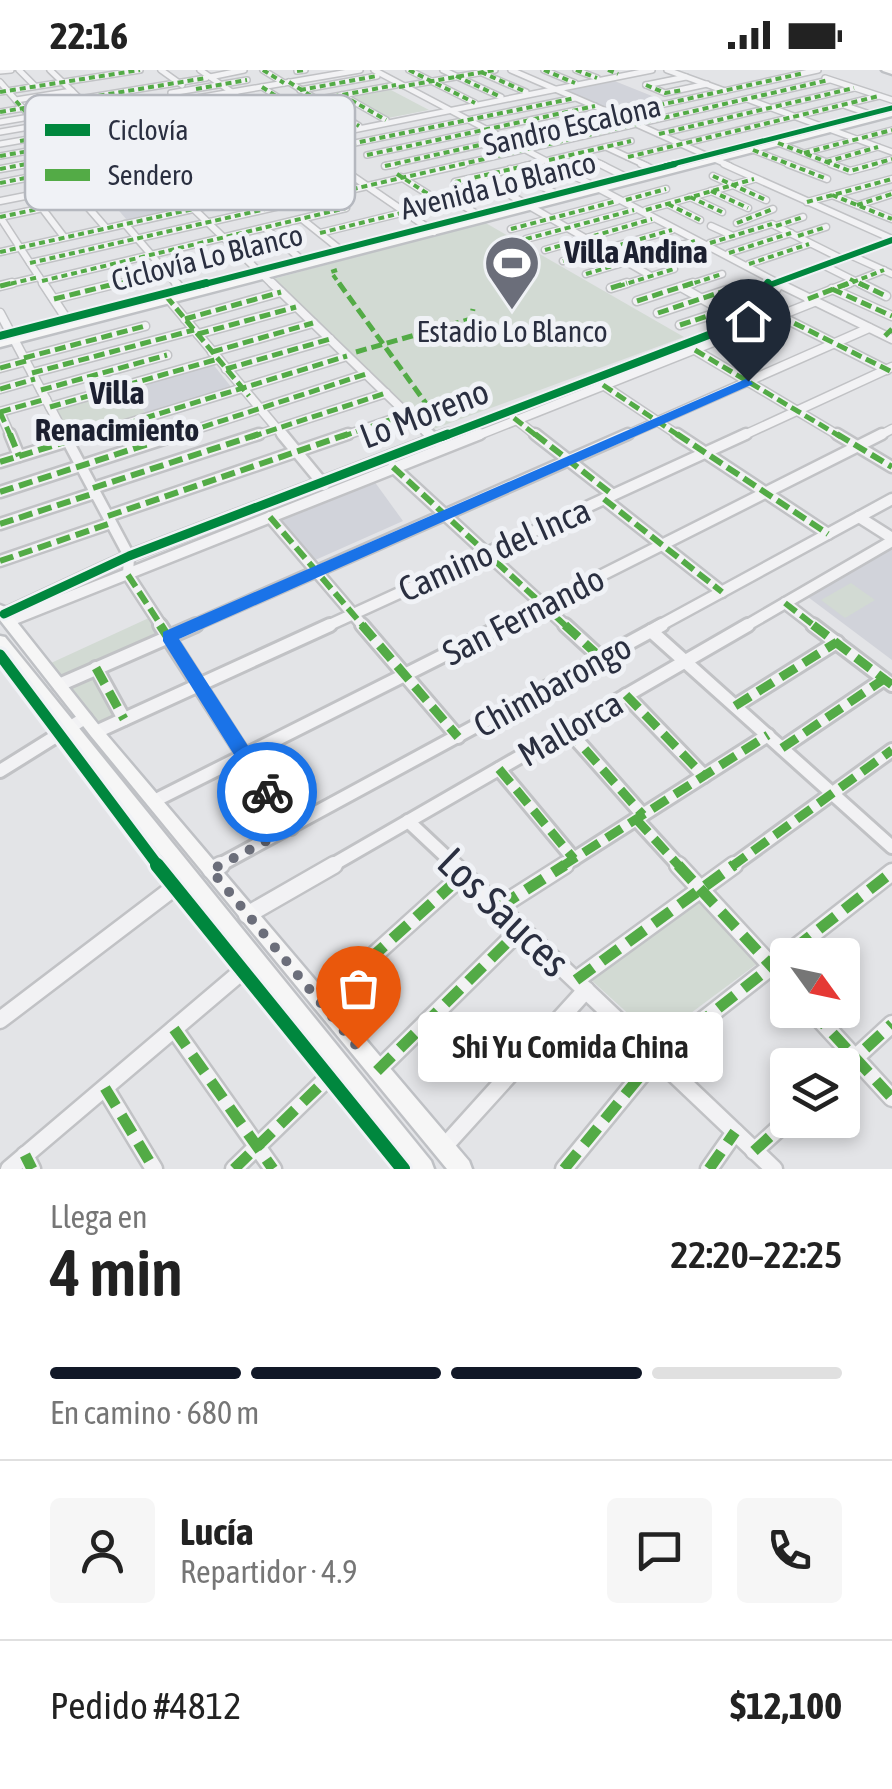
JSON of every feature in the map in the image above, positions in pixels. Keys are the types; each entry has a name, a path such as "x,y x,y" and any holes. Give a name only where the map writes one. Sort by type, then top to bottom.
{"main road":[{"name":"Avenida Lo Blanco","path":"0,341 132,310 183,292 342,251 892,115"},
{"name":"Avenida Lo Blanco","path":"13,338 781,141"},
{"path":"3,617 59,684 83,726 188,877 423,1169"},
{"path":"0,641 154,801 462,1169"}],"street":[{"path":"0,72 11,70"},
{"path":"18,70 34,86"},
{"path":"50,70 76,95"},
{"path":"88,70 117,95"},
{"path":"4,91 140,70"},
{"path":"161,70 188,90"},
{"path":"197,70 233,95"},
{"path":"103,95 244,70"},
{"path":"264,70 308,95"},
{"path":"218,95 363,70 376,73 714,245 775,281"},
{"path":"409,70 475,102"},
{"path":"442,70 500,98"},
{"path":"342,95 495,70"},
{"path":"511,70 892,239"},
{"path":"544,70 575,82"},
{"path":"576,70 597,78"},
{"path":"608,70 618,74"},
{"path":"355,128 638,70"},
{"path":"446,110 652,70"},
{"path":"668,70 878,147 892,156"},
{"path":"768,70 788,77"},
{"name":"Sandro Escalona","path":"384,166 818,70"},
{"path":"479,71 526,92"},
{"path":"803,71 892,100"},
{"path":"120,72 148,95"},
{"path":"171,93 248,81 235,73"},
{"path":"300,90 376,73"},
{"path":"151,78 168,76"},
{"path":"686,77 646,85 665,93 707,84"},
{"path":"771,80 877,116"},
{"path":"355,189 830,80"},
{"path":"0,82 25,110"},
{"path":"262,87 274,95"},
{"path":"659,134 854,88"},
{"path":"47,95 72,91"},
{"path":"778,92 828,108"},
{"path":"628,157 879,96"},
{"path":"510,98 588,135"},
{"path":"355,145 575,98"},
{"path":"16,100 25,99"},
{"path":"684,100 754,126 804,154 850,172 892,156"},
{"path":"355,102 468,163"},
{"path":"367,155 595,106"},
{"path":"0,112 23,108"},
{"path":"507,112 546,130"},
{"path":"688,112 735,131"},
{"path":"0,122 25,117"},
{"path":"355,127 390,121"},
{"path":"355,124 359,126"},
{"path":"0,132 25,128"},
{"path":"608,130 654,151"},
{"path":"804,154 892,130"},
{"path":"878,133 892,138"},
{"path":"392,136 426,157"},
{"path":"0,144 25,140"},
{"path":"455,182 631,141"},
{"path":"355,147 442,203"},
{"path":"606,147 657,171"},
{"path":"826,162 878,147"},
{"path":"753,150 827,179"},
{"path":"0,156 25,152"},
{"path":"579,153 628,178"},
{"path":"478,161 498,172"},
{"path":"0,169 25,164"},
{"path":"510,169 560,196"},
{"path":"434,171 474,195"},
{"path":"713,176 766,200"},
{"path":"479,177 651,276"},
{"path":"0,183 25,178"},
{"path":"355,178 431,230"},
{"path":"646,210 754,178"},
{"path":"808,202 890,178"},
{"path":"355,180 366,186"},
{"path":"320,233 499,189"},
{"path":"510,229 666,189"},
{"path":"711,191 748,208"},
{"path":"0,199 25,193"},
{"path":"832,194 892,216"},
{"path":"857,205 892,194"},
{"path":"0,199 25,195"},
{"path":"690,198 722,212"},
{"path":"454,200 480,216"},
{"path":"621,200 695,242 714,245 803,217"},
{"path":"668,204 700,220"},
{"path":"752,230 737,223 773,209"},
{"path":"33,210 0,217 68,321"},
{"path":"43,210 64,238"},
{"path":"91,210 106,228"},
{"path":"0,252 185,210"},
{"path":"196,210 442,447"},
{"path":"30,263 263,210 280,224"},
{"path":"0,286 338,210"},
{"path":"349,210 365,222"},
{"path":"526,239 634,210"},
{"path":"302,219 342,251"},
{"path":"545,250 652,219"},
{"path":"125,224 183,292"},
{"path":"774,225 809,244 888,272"},
{"path":"711,226 733,236"},
{"path":"729,253 826,226"},
{"path":"265,228 303,261"},
{"path":"563,261 672,230"},
{"path":"682,287 742,322 775,281 892,239"},
{"path":"586,274 695,242"},
{"path":"749,264 809,244"},
{"path":"106,246 130,280"},
{"path":"54,299 240,253"},
{"path":"775,281 844,257"},
{"path":"737,264 890,335"},
{"path":"824,266 889,294"},
{"path":"612,288 674,268"},
{"name":"Lo Moreno","path":"3,617 128,575 393,466 780,316 832,289 888,272"},
{"path":"637,301 722,274"},
{"path":"658,313 742,284"},
{"path":"832,289 892,316"},
{"path":"184,318 281,292"},
{"path":"871,307 889,294"},
{"path":"168,298 320,482 334,491"},
{"path":"0,389 156,340 296,307"},
{"path":"132,310 179,370"},
{"path":"680,325 723,311"},
{"path":"0,314 129,556 128,575 291,828"},
{"path":"780,316 890,370"},
{"path":"20,456 4,434 0,412 179,370 313,322"},
{"name":"Lo Moreno","path":"3,617 129,556 742,322"},
{"path":"0,368 145,326"},
{"path":"59,684 869,328"},
{"path":"226,369 330,339"},
{"path":"695,350 892,467"},
{"path":"46,399 167,355"},
{"path":"0,462 347,356"},
{"name":"Camino del Inca","path":"0,770 83,726 124,719 890,370"},
{"path":"0,492 366,374"},
{"path":"603,385 828,534"},
{"path":"0,524 386,393"},
{"path":"0,561 408,414"},
{"path":"514,418 569,460 662,545 722,592"},
{"name":"San Fernando","path":"154,801 892,429"},
{"path":"393,466 601,658"},
{"name":"Chimbarongo","path":"211,870 892,499"},
{"path":"270,517 458,737"},
{"path":"859,517 892,540"},
{"name":"Mallorca","path":"247,914 892,540"},
{"path":"782,748 888,682 785,602"},
{"path":"651,631 892,847"},
{"path":"735,706 837,642"},
{"path":"96,668 124,719"},
{"path":"626,695 704,776"},
{"path":"567,730 700,889 770,965"},
{"path":"499,907 768,736"},
{"path":"443,1148 581,985 700,889 892,750"},
{"path":"498,769 574,859"},
{"name":"Los Sauces","path":"408,821 774,1169"},
{"path":"809,938 892,872"},
{"path":"320,1003 464,874"},
{"path":"0,1020 188,877"},
{"path":"377,1071 521,928"},
{"path":"8,1169 28,1162 105,1088 254,961"},
{"path":"564,1169 656,1057 770,969"},
{"path":"860,1054 892,1024"},
{"path":"174,1030 273,1169"},
{"path":"234,1169 339,1068"},
{"path":"860,1073 892,1098"},
{"path":"105,1088 154,1169"},
{"path":"708,1169 735,1132"},
{"path":"754,1151 770,1136"}],"shaded area":[{"path":"612,80 667,102 615,113 562,90"},
{"path":"391,90 429,110 388,118 355,96"},
{"path":"118,210 172,210 127,220"},
{"name":"Estadio Lo Blanco","path":"484,222 684,337 431,430 273,279"},
{"path":"212,363 232,388 146,414 128,387"},
{"path":"128,387 146,414 70,437 55,408"},
{"path":"374,481 403,521 313,561 278,519"},
{"path":"892,549 892,660 808,597"},
{"path":"851,583 875,600 845,618 821,600"},
{"path":"151,617 162,633 93,665 118,718 98,726 51,663"},
{"path":"695,894 758,963 656,1039 589,978"}],"marked path":[{"path":"0,92 140,70"},
{"path":"263,70 284,83"},
{"path":"297,71 305,70"},
{"path":"409,70 475,103"},
{"path":"399,87 495,70"},
{"path":"544,70 575,83"},
{"path":"576,70 597,78"},
{"path":"608,70 618,74"},
{"path":"481,72 526,92"},
{"path":"385,166 804,73"},
{"path":"300,90 377,76"},
{"path":"456,76 501,97"},
{"path":"103,95 206,78"},
{"path":"196,89 247,80"},
{"path":"355,189 829,80"},
{"path":"289,82 310,95"},
{"path":"342,95 396,85"},
{"path":"646,85 665,93 683,90"},
{"path":"262,87 275,95"},
{"path":"659,134 854,88"},
{"path":"628,157 879,96"},
{"path":"355,143 575,98"},
{"path":"16,101 25,111"},
{"path":"355,102 386,120"},
{"path":"367,155 595,106"},
{"path":"0,112 25,108"},
{"path":"355,123 359,126"},
{"path":"804,153 892,130"},
{"path":"20,141 25,140"},
{"path":"549,160 631,141"},
{"path":"778,143 850,171 892,159"},
{"path":"826,162 878,147"},
{"path":"753,150 827,179"},
{"path":"0,156 25,152"},
{"path":"455,182 542,162"},
{"path":"0,169 25,164"},
{"path":"397,174 442,203"},
{"path":"713,176 766,200"},
{"path":"0,183 25,178"},
{"path":"646,210 754,179"},
{"path":"807,202 892,179"},
{"path":"320,233 499,189"},
{"path":"626,200 666,189"},
{"path":"711,191 748,208"},
{"path":"857,205 892,194"},
{"path":"832,195 892,219"},
{"path":"690,197 722,212"},
{"path":"511,229 617,201"},
{"path":"668,204 700,220"},
{"path":"737,223 773,209"},
{"path":"0,217 33,210"},
{"path":"0,252 189,210"},
{"path":"30,263 261,210"},
{"path":"42,281 338,210"},
{"path":"526,239 634,210"},
{"path":"776,226 803,217"},
{"path":"545,250 652,219"},
{"path":"710,243 772,224"},
{"path":"798,236 826,227"},
{"path":"563,261 672,230"},
{"path":"729,253 791,233"},
{"path":"586,274 695,241"},
{"path":"749,264 809,244"},
{"path":"54,299 240,253"},
{"path":"611,288 674,269"},
{"path":"337,270 331,272 438,420 421,426"},
{"path":"808,299 884,270"},
{"path":"637,301 722,274"},
{"path":"0,286 39,277"},
{"path":"850,279 886,296"},
{"path":"658,313 742,285"},
{"path":"832,289 892,316"},
{"path":"185,319 281,292"},
{"path":"166,296 249,396"},
{"path":"198,334 296,307"},
{"path":"356,352 471,319 473,309"},
{"path":"680,325 723,311"},
{"path":"780,316 892,372"},
{"path":"212,352 313,323"},
{"path":"24,358 145,326"},
{"path":"885,336 892,329"},
{"path":"32,373 194,330"},
{"path":"226,369 330,339"},
{"path":"695,350 892,467"},
{"path":"41,390 167,355"},
{"path":"0,462 347,356"},
{"path":"50,407 218,359"},
{"path":"0,368 26,361"},
{"path":"0,492 366,374"},
{"path":"0,389 35,379"},
{"path":"603,385 828,534"},
{"path":"93,488 386,393"},
{"path":"0,412 46,399"},
{"path":"0,412 19,456"},
{"path":"108,516 407,414"},
{"path":"514,418 613,495"},
{"path":"393,467 601,658"},
{"path":"0,524 95,493"},
{"path":"604,499 722,592"},
{"path":"270,517 458,737"},
{"path":"0,561 111,523"},
{"path":"128,575 291,828"},
{"path":"785,603 892,685"},
{"path":"735,706 837,642"},
{"path":"96,668 124,719"},
{"path":"782,748 884,679"},
{"path":"626,695 704,776"},
{"path":"567,729 643,815"},
{"path":"499,907 768,735"},
{"path":"576,980 892,750"},
{"path":"499,769 574,859"},
{"path":"636,819 770,964"},
{"path":"564,1169 656,1057 892,872"},
{"path":"321,1003 464,874"},
{"path":"377,1071 521,929"},
{"path":"860,1053 892,1024"},
{"path":"828,1028 892,1098"},
{"path":"174,1029 273,1169"},
{"path":"234,1169 335,1071"},
{"path":"105,1088 154,1169"},
{"path":"709,1169 735,1132"},
{"path":"754,1151 770,1136"},
{"path":"25,1155 32,1169"}],"cycle path":[{"name":"Ciclovía Lo Blanco","path":"0,336 892,108"},
{"path":"4,614 129,556 740,323 770,281 892,240"},
{"path":"0,655 174,887 403,1169"}],"way so far":[{"path":"267,792 291,828 211,870 358,1048"}],"place":[{"name":"Estadio Lo Blanco","path":"512,312"},
{"name":"Shi Yu Comida China","path":"358,1048"}],"district":[{"name":"Villa Andina","path":"636,251"},
{"name":"Villa Renacimiento","path":"117,410"}],"route":[{"path":"267,792 169,636 748,381"}]}
